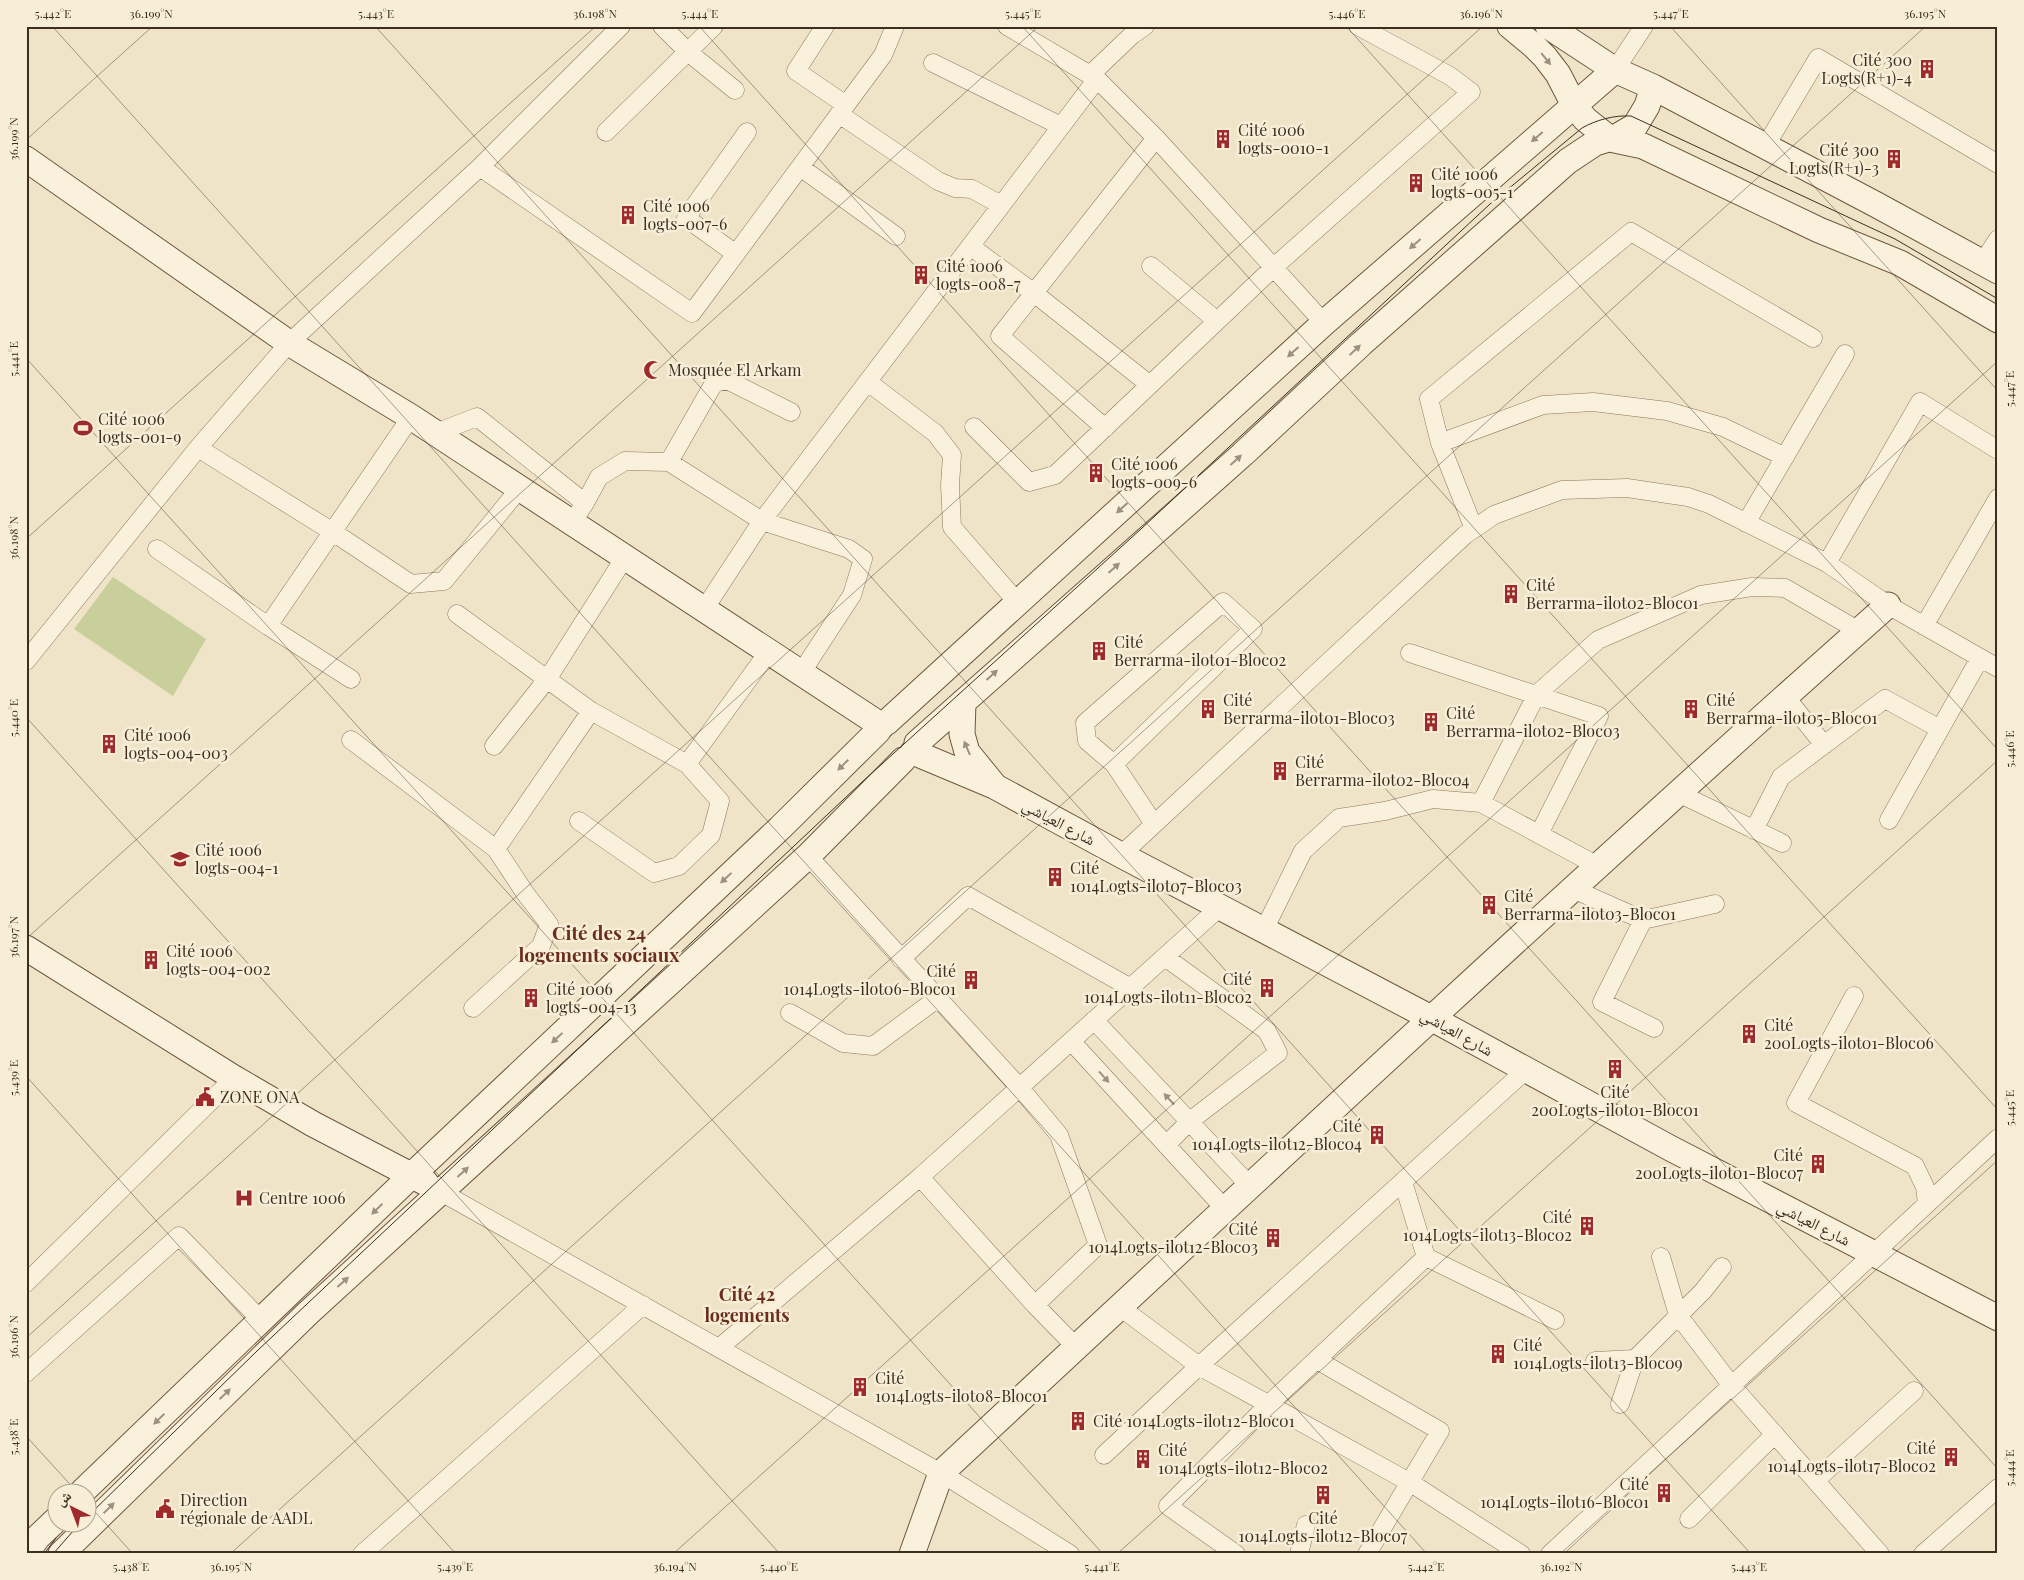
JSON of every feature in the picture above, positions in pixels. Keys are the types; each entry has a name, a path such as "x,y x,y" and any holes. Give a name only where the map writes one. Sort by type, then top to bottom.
{"street":[{"path":"26,661 198,448 289,343 480,167 621,26"},
{"path":"662,26 688,52 736,90"},
{"path":"606,132 714,26"},
{"path":"825,26 796,71 842,110 938,181 955,188 972,189 1002,205"},
{"path":"480,167 692,314 882,55 895,26"},
{"path":"1006,26 1094,77 1156,138 1324,324"},
{"path":"974,427 1028,482 1055,475 1274,268 1471,92 1450,76 1358,26"},
{"path":"1510,26 1545,57 1558,74 1574,105 1589,124 1610,138 1643,146 1819,230 1900,263 1998,320"},
{"path":"1548,26 1615,70 1653,87 1990,267 1998,238"},
{"path":"92,1482 412,1175 773,834 882,726 1324,324 1615,70 1644,26"},
{"path":"705,608 762,522 1061,126 1094,77 1134,29"},
{"path":"1765,147 1818,58 1998,164"},
{"path":"932,63 1061,126"},
{"path":"61,1554 308,1313 808,856 911,751 963,702 1243,454 1361,344 1568,161 1595,143 1628,132 1648,106 1653,87"},
{"path":"736,254 686,218 747,132"},
{"path":"1105,428 1000,336 1156,138"},
{"path":"26,159 289,343 411,416 520,488 579,513"},
{"path":"800,167 896,236"},
{"path":"1474,528 1440,443 1429,399 1631,232 1813,338"},
{"path":"970,246 1034,293 1150,385"},
{"path":"1150,266 1217,321"},
{"path":"1746,523 1845,354"},
{"path":"669,462 714,383 727,380 792,412"},
{"path":"868,382 936,433 952,455 950,485 952,527 1018,603"},
{"path":"1440,443 1544,405 1593,402 1667,411 1723,427 1785,457"},
{"path":"1826,563 1920,402 1998,450"},
{"path":"268,626 411,416"},
{"path":"436,433 476,417 625,557 882,726"},
{"path":"198,448 333,532 411,584 444,581 520,488"},
{"path":"579,513 599,477 625,461 669,462 762,522 850,549 862,559 852,595 801,673"},
{"path":"1121,855 1465,535 1494,515 1562,490 1627,488 1688,497 1709,504 1826,563 1888,605 1998,668"},
{"path":"1924,626 1998,498"},
{"path":"156,549 268,626 351,679"},
{"path":"494,746 548,678 625,557"},
{"path":"1482,803 1537,694 1598,640 1701,595 1752,587 1785,588 1858,631"},
{"path":"1114,764 1253,629 1223,602 1085,723 1087,741 1114,764 1154,824"},
{"path":"912,1554 941,1473 1431,1018 1785,696 1888,605"},
{"path":"457,614 548,678 590,711 687,764 720,801 710,835 679,866 654,873 579,821"},
{"path":"687,764 768,652"},
{"path":"1410,653 1599,716 1539,834"},
{"path":"1889,820 1980,658"},
{"path":"1785,696 1824,746"},
{"path":"1754,830 1781,777 1885,699 1940,729"},
{"path":"963,702 962,734 967,752 994,786"},
{"path":"496,848 590,711"},
{"path":"882,726 899,720 905,722 914,730 911,751"},
{"path":"882,726 876,745 879,752 889,760 911,751"},
{"path":"351,740 496,848 525,893 549,924 541,946 473,1008"},
{"name":"شارع العياشي","path":"911,751 994,786 1431,1018 1679,1153 1998,1318"},
{"path":"1678,793 1782,843"},
{"path":"1264,930 1303,851 1339,818 1385,811 1433,798 1482,803 1598,866"},
{"path":"808,856 1020,1088 1059,1135 1098,1245 1035,1305"},
{"path":"1573,889 1643,920 1715,904"},
{"path":"901,959 968,896 1131,988"},
{"path":"719,1348 920,1177 1220,907"},
{"path":"1643,920 1602,1002 1654,1028"},
{"path":"26,948 234,1078 313,1124 412,1175 941,1473 1070,1554"},
{"path":"1165,957 1267,1031 1278,1052 1190,1121 1166,1145"},
{"path":"1854,996 1796,1103 1915,1166 1925,1187 1927,1204"},
{"path":"790,1013 843,1043 873,1046 938,998"},
{"path":"1094,1020 1250,1186"},
{"path":"1071,1041 1226,1209"},
{"path":"1104,1455 1199,1366 1526,1070"},
{"path":"26,1283 234,1078"},
{"path":"1550,1554 1998,1138"},
{"path":"920,1177 1035,1305 1076,1347"},
{"path":"1403,1182 1426,1257 1555,1320"},
{"path":"26,1373 179,1236 261,1320"},
{"path":"1661,1256 1678,1316 1732,1386 1880,1554"},
{"path":"1236,1554 1168,1506 1269,1404 1426,1257"},
{"path":"1620,1404 1635,1359 1703,1291 1722,1267"},
{"path":"362,1554 643,1305"},
{"path":"1120,1307 1199,1366 1411,1483 1521,1554"},
{"path":"1595,1361 1635,1359"},
{"path":"1317,1360 1440,1431 1411,1483 1367,1554"},
{"path":"1816,1480 1914,1391"},
{"path":"1689,1518 1775,1434"},
{"path":"1923,1554 1998,1488"},
{"path":"1298,1554 1306,1525"},
{"path":"26,1553 48,1528"}],"green space":[{"path":"113,577 206,639 173,696 74,629"}],"tram line":[{"path":"98,1506 257,1351 861,783 1141,529 1490,204 1582,128 1605,119 1631,116 1895,239 1998,299"},
{"path":"53,1554 72,1532"},
{"path":"44,1554 56,1538"}],"place":[{"name":"Cité 300 Logts(R+1)-4","path":"1927,69"},
{"name":"Cité 1006 logts-0010-1","path":"1223,139"},
{"name":"Cité 300 Logts(R+1)-3","path":"1894,159"},
{"name":"Cité 1006 logts-005-1","path":"1416,183"},
{"name":"Cité 1006 logts-007-6","path":"628,215"},
{"name":"Cité 1006 logts-008-7","path":"921,275"},
{"name":"Mosquée El Arkam","path":"653,370"},
{"name":"Cité 1006 logts-001-9","path":"83,428"},
{"name":"Cité 1006 logts-009-6","path":"1096,473"},
{"name":"Cité Berrarma-ilot02-Bloc01","path":"1511,594"},
{"name":"Cité Berrarma-ilot01-Bloc02","path":"1099,651"},
{"name":"Cité Berrarma-ilot01-Bloc03","path":"1208,709"},
{"name":"Cité Berrarma-ilot05-Bloc01","path":"1691,709"},
{"name":"Cité Berrarma-ilot02-Bloc03","path":"1431,722"},
{"name":"Cité 1006 logts-004-003","path":"109,744"},
{"name":"Cité Berrarma-ilot02-Bloc04","path":"1280,771"},
{"name":"Cité 1006 logts-004-1","path":"180,859"},
{"name":"Cité 1014Logts-ilot07-Bloc03","path":"1055,877"},
{"name":"Cité Berrarma-ilot03-Bloc01","path":"1489,905"},
{"name":"Cité 1006 logts-004-002","path":"151,960"},
{"name":"Cité 1014Logts-ilot06-Bloc01","path":"971,980"},
{"name":"Cité 1014Logts-ilot11-Bloc02","path":"1267,988"},
{"name":"Cité 1006 logts-004-13","path":"531,998"},
{"name":"Cité 200Logts-ilot01-Bloc06","path":"1749,1034"},
{"name":"Cité 200Logts-ilot01-Bloc01","path":"1615,1069"},
{"name":"ZONE ONA","path":"205,1097"},
{"name":"Cité 1014Logts-ilot12-Bloc04","path":"1377,1135"},
{"name":"Cité 200Logts-ilot01-Bloc07","path":"1818,1164"},
{"name":"Centre 1006","path":"244,1198"},
{"name":"Cité 1014Logts-ilot13-Bloc02","path":"1587,1226"},
{"name":"Cité 1014Logts-ilot12-Bloc03","path":"1273,1238"},
{"name":"Cité 1014Logts-ilot13-Bloc09","path":"1498,1354"},
{"name":"Cité 1014Logts-ilot08-Bloc01","path":"860,1387"},
{"name":"Cité 1014Logts-ilot12-Bloc01","path":"1078,1421"},
{"name":"Cité 1014Logts-ilot17-Bloc02","path":"1951,1457"},
{"name":"Cité 1014Logts-ilot12-Bloc02","path":"1143,1459"},
{"name":"Cité 1014Logts-ilot16-Bloc01","path":"1664,1493"},
{"name":"Cité 1014Logts-ilot12-Bloc07","path":"1323,1495"},
{"name":"Direction régionale de AADL","path":"165,1509"}],"district":[{"name":"Cité des 24 logements sociaux","path":"599,944"},
{"name":"Cité 42 logements","path":"747,1305"}]}
